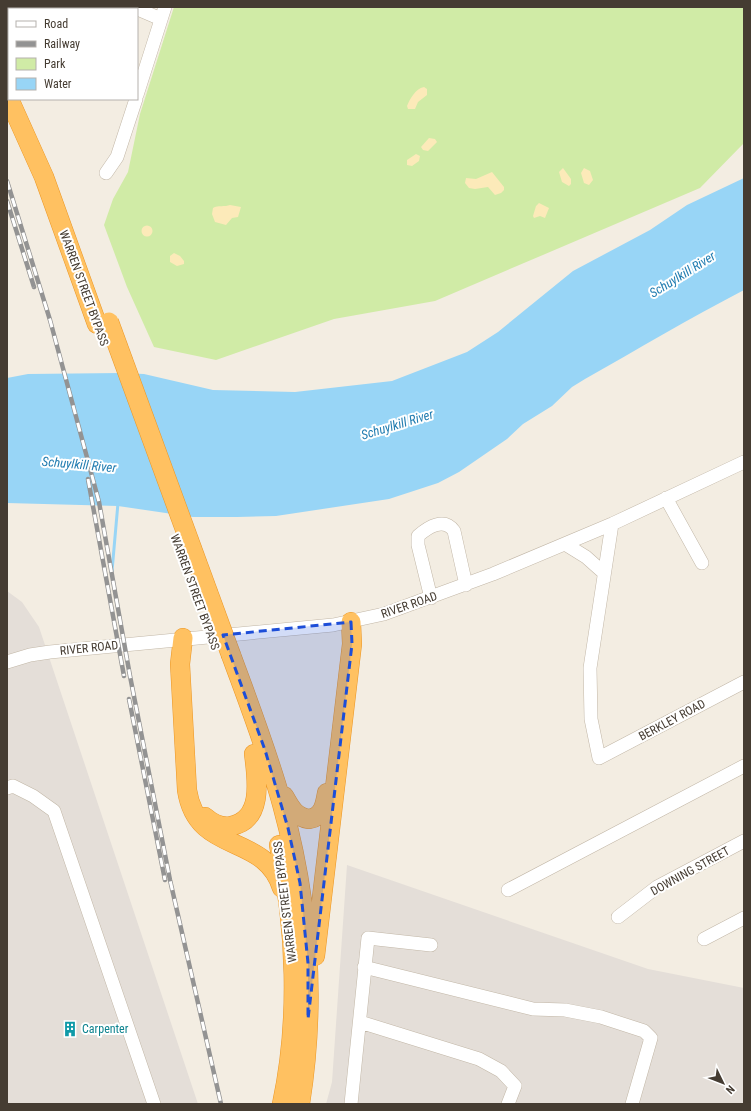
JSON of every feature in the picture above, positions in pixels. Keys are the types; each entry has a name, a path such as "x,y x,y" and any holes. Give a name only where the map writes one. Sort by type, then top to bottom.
{"highway":[{"name":"WARREN STREET BYPASS","path":"9,100 44,177 103,323 224,656 273,775 288,828 300,890 308,963 307,1046 300,1104"},
{"name":"WARREN STREET BYPASS","path":"23,100 55,173 103,323"},
{"path":"273,775 290,807 298,816 309,819 321,813 326,800 344,643 351,622"},
{"path":"308,1019 352,644 351,622"},
{"path":"183,638 188,663 195,793 201,811 212,822 224,826 235,825 241,822 251,812 258,789 254,754"},
{"path":"183,638 180,664 187,790 191,807 199,822 210,832 253,852 267,863 281,885 289,912"},
{"name":"WARREN STREET BYPASS","path":"224,656 276,831 289,912 293,991 291,1045 282,1104"}],"street":[{"path":"138,8 163,13 138,92"},
{"path":"106,173 117,157 136,100"},
{"name":"RIVER ROAD","path":"7,662 30,655 50,652 351,622 384,614 431,598 565,544 744,463"},
{"path":"666,498 702,562"},
{"path":"431,598 418,545 418,536 431,527 439,524 445,524 451,527 454,531 466,584"},
{"path":"604,573 612,524"},
{"path":"565,544 586,557 604,573"},
{"name":"BERKLEY ROAD","path":"604,573 590,668 591,719 600,758 744,682"},
{"path":"508,890 744,766"},
{"path":"7,788 13,786 33,796 54,810 154,1104"},
{"name":"DOWNING STREET","path":"618,917 657,887 744,842"},
{"path":"704,939 744,918"},
{"path":"351,1104 368,938 432,946"},
{"path":"364,967 533,1010 565,1010 601,1017 644,1031 651,1038 632,1104"},
{"path":"360,1022 479,1059 501,1071 515,1086 508,1104"}],"highlighted area":[{"path":"351,622 352,644 308,1019 308,963 300,883 288,828 265,750 223,635"}],"shaded area":[{"path":"7,591 22,602 39,627 198,1104 7,1104"},
{"path":"347,865 648,969 744,988 744,1104 326,1104 332,1082"}],"green space":[{"path":"174,7 744,7 744,143 700,188 435,301 334,319 216,360 154,347 127,287 104,225 113,199 128,172 140,114"}],"sand":[{"path":"424,87 427,89 427,95 418,102 415,109 408,109 407,106 413,95"},
{"path":"429,138 435,139 437,142 428,151 423,150 421,147"},
{"path":"416,154 420,156 419,161 412,166 407,165 407,160"},
{"path":"563,168 571,179 571,184 569,186 562,182 559,172"},
{"path":"584,168 590,171 593,180 589,185 584,183 581,173"},
{"path":"492,172 504,187 504,190 501,193 495,195 488,187 475,189 469,188 465,183 466,178 476,179"},
{"path":"539,203 549,208 545,218 540,216 534,218 533,216 536,206"},
{"path":"230,205 241,207 238,217 232,218 226,225 215,222 212,214 213,208"},
{"path":"147,225 151,227 153,231 151,235 147,237 143,235 141,231 143,227"},
{"path":"174,253 180,256 184,261 184,264 177,266 170,262 170,256"}],"water":[{"name":"Schuylkill River","path":"744,178 744,290 572,387 552,406 523,424 507,439 459,472 438,483 389,499 276,516 193,517 118,506 7,503 7,378 28,374 144,374 213,390 295,392 392,381 467,352 498,332 573,271 650,230 687,205"}],"waterway":[{"path":"112,571 118,503"}],"railway":[{"path":"7,181 50,320 99,502 130,676 170,880 221,1104"},
{"path":"7,201 34,287"},
{"path":"88,479 124,676"},
{"path":"129,699 165,880"}],"place":[{"name":"Carpenter","path":"70,1029"}]}
